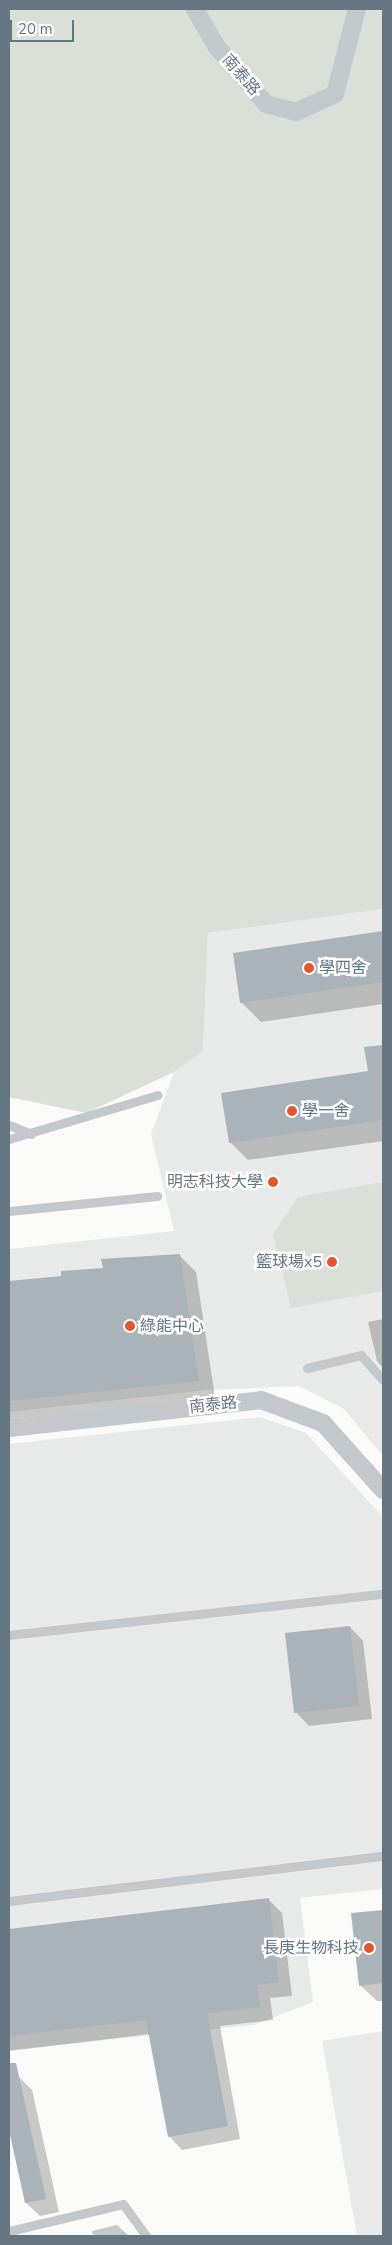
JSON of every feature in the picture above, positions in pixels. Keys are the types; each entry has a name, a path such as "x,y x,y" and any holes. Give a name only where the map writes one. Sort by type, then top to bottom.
{"street":[{"name":"南泰路","path":"195,9 216,46 266,104 296,112 335,94 357,9"},
{"name":"南泰路","path":"9,1428 261,1400 323,1423 383,1490"}],"lane":[{"path":"9,1138 31,1134 158,1095"},
{"path":"9,1125 31,1134"},
{"path":"9,1211 157,1196"},
{"path":"307,1368 361,1355 383,1380"},
{"path":"9,1635 383,1594"},
{"path":"9,1901 383,1856"},
{"path":"9,2231 122,2204 146,2236"}],"shaded area":[{"path":"9,9 383,9 383,909 208,933 203,1051 174,1072 86,1113 9,1097"},
{"name":"明志科技大學","path":"383,909 383,1456 344,1409 299,1386 208,1390 9,1412 9,1249 174,1231 151,1134 174,1072 203,1051 208,933"},
{"name":"籃球場x5","path":"383,1182 383,1291 291,1308 273,1234 298,1197"},
{"path":"260,1417 306,1433 383,1517 383,1889 300,1898 313,2002 254,2025 9,2050 9,1444"},
{"path":"383,2031 383,2236 357,2236 322,2041"}],"building":[{"name":"學四舍","path":"383,931 383,982 240,1003 233,953"},
{"name":"學一舍","path":"383,1045 383,1120 229,1143 221,1093 368,1071 364,1047"},
{"name":"綠能中心","path":"180,1254 199,1381 9,1401 9,1281 61,1276 61,1271 103,1268 101,1259"},
{"path":"350,1626 359,1706 294,1713 285,1633"},
{"path":"269,1898 279,1982 257,1985 260,2007 207,2013 228,2126 168,2137 146,2020 9,2036 9,1929"},
{"name":"長庚生物科技","path":"383,1910 383,1983 359,1986 351,1913"},
{"path":"9,2063 16,2063 46,2199 25,2203 9,2130"}],"place":[{"name":"學四舍","path":"309,968"},
{"name":"學一舍","path":"292,1111"},
{"name":"明志科技大學","path":"273,1182"},
{"name":"籃球場x5","path":"332,1262"},
{"name":"綠能中心","path":"130,1326"},
{"name":"長庚生物科技","path":"369,1948"}]}
